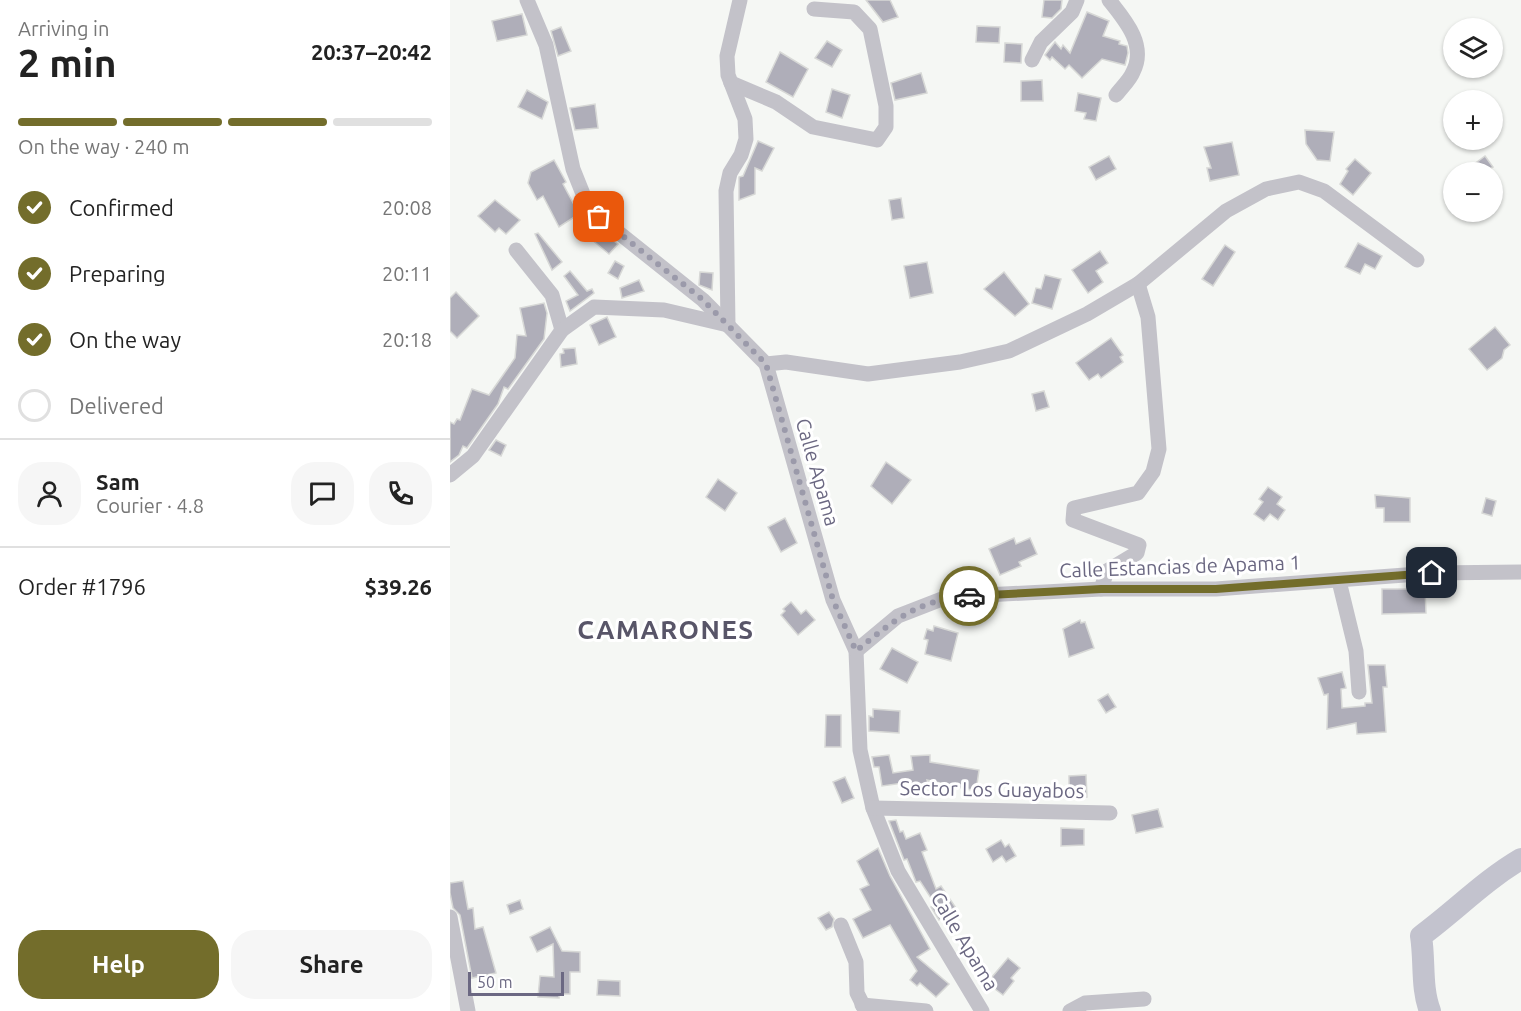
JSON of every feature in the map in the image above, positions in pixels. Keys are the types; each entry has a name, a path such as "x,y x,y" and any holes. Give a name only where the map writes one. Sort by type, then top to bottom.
{"street":[{"name":"Calle Apama","path":"527,0 546,45 573,169 589,209 703,300 766,364 833,600 856,651 860,750 873,808 898,871 982,1011"},
{"path":"450,475 473,456 562,330 594,307 664,310 728,325 726,191 730,172 741,155 746,139 745,119 731,83 727,56 741,0"},
{"path":"1032,60 1041,42 1072,12 1077,0"},
{"path":"1109,0 1126,22 1137,42 1134,71 1116,95"},
{"path":"731,83 776,102 813,127 877,140 886,127 886,106 870,29 854,12 814,9"},
{"path":"766,364 786,362 868,374 970,360 1009,351 1087,314 1138,284 1226,211 1266,189 1299,182 1324,191 1417,260"},
{"path":"516,250 552,295 562,330"},
{"path":"1101,589 1107,571 1137,553 1139,545 1073,520 1074,508 1138,493 1153,472 1159,449 1148,317 1138,284"},
{"name":"Calle Estancias de Apama 1","path":"856,651 898,616 947,597 1101,589 1216,589 1432,573 1521,572"},
{"path":"1339,581 1356,651 1359,692"},
{"name":"Sector Los Guayabos","path":"873,808 1110,813"},
{"path":"450,917 468,1011"},
{"path":"840,925 856,962 857,993 864,1008 926,1011"},
{"path":"1070,1011 1085,1002 1144,999"}],"building":[{"path":"866,0 890,0 898,17 883,22"},
{"path":"1044,0 1062,0 1061,9 1052,18 1042,17"},
{"path":"1087,12 1109,21 1103,36 1120,41 1119,44 1127,46 1128,53 1125,65 1102,59 1082,78 1069,65 1065,69 1052,57 1050,60 1045,55 1055,42 1061,49 1063,45 1070,53"},
{"path":"522,14 527,35 497,41 492,21"},
{"path":"977,26 1000,27 999,43 976,42"},
{"path":"561,27 571,51 558,56 551,31"},
{"path":"827,41 842,50 832,67 815,58"},
{"path":"1005,43 1022,44 1021,63 1004,62"},
{"path":"780,52 808,69 793,97 766,82"},
{"path":"921,73 927,93 895,100 891,83"},
{"path":"1042,80 1043,101 1021,101 1021,81"},
{"path":"832,89 850,95 842,118 826,112"},
{"path":"527,90 548,102 542,119 518,107"},
{"path":"1078,93 1101,98 1096,121 1084,119 1086,113 1075,111"},
{"path":"595,104 598,128 575,130 570,108"},
{"path":"1305,130 1334,132 1330,161 1317,160 1306,144"},
{"path":"758,141 774,148 762,171 755,168 755,194 739,200 739,177 743,176"},
{"path":"1232,142 1239,175 1210,181 1207,168 1211,168 1204,147"},
{"path":"1109,156 1116,169 1096,180 1089,167"},
{"path":"1485,156 1489,162 1477,162"},
{"path":"1355,159 1371,173 1353,195 1340,184 1348,171 1346,169"},
{"path":"554,160 566,182 563,184 579,214 559,227 543,196 537,200 528,183 531,172"},
{"path":"901,198 904,218 892,220 889,200"},
{"path":"495,200 520,220 506,234 499,228 495,232 478,216"},
{"path":"599,230 618,244 609,254 591,239"},
{"path":"538,233 562,262 552,270 535,234"},
{"path":"1358,243 1382,256 1375,269 1365,264 1360,274 1345,267"},
{"path":"1225,245 1235,252 1213,286 1202,279"},
{"path":"1100,251 1108,263 1096,271 1103,282 1088,293 1072,270"},
{"path":"615,261 624,266 618,279 608,273"},
{"path":"927,262 933,293 910,298 904,266"},
{"path":"570,271 587,291 592,289 594,293 570,311 566,301 578,295 564,276"},
{"path":"700,272 713,273 712,290 699,285"},
{"path":"1004,272 1029,304 1015,316 984,289"},
{"path":"1045,275 1061,279 1052,309 1032,303 1036,288 1041,289"},
{"path":"639,280 644,291 622,298 620,288"},
{"path":"456,292 479,316 457,338 450,331 450,298"},
{"path":"544,303 547,313 544,339 508,389 504,387 498,404 467,448 463,446 459,455 450,462 450,422 454,424 457,419 460,420 472,389 489,395 515,358 517,335 526,336 520,308"},
{"path":"607,317 616,337 599,345 590,325"},
{"path":"1495,327 1510,345 1504,350 1502,358 1487,370 1469,349"},
{"path":"1111,338 1123,355 1120,357 1123,362 1101,378 1098,374 1089,380 1076,363"},
{"path":"575,348 577,364 561,367 560,354 564,353 563,349"},
{"path":"1044,391 1049,407 1036,411 1032,394"},
{"path":"496,440 506,445 501,456 489,450"},
{"path":"886,462 911,480 892,504 871,486"},
{"path":"718,479 737,493 725,511 706,497"},
{"path":"1268,487 1282,497 1277,504 1285,510 1278,520 1270,514 1264,521 1254,514 1263,502 1259,499"},
{"path":"1375,495 1410,498 1410,522 1384,522 1384,508 1376,508"},
{"path":"1486,498 1496,501 1492,516 1482,513"},
{"path":"785,518 797,543 781,552 768,527"},
{"path":"1014,538 1016,544 1030,538 1037,554 1019,562 1021,566 1000,575 989,549"},
{"path":"1382,589 1425,589 1426,613 1382,614"},
{"path":"791,602 801,614 806,610 815,620 798,635 781,615 785,611 783,609"},
{"path":"1080,620 1081,623 1085,622 1094,648 1069,657 1063,629"},
{"path":"934,626 958,633 951,661 925,654 928,640 924,639 927,629 933,631"},
{"path":"892,648 918,662 907,683 880,669"},
{"path":"1368,665 1385,665 1387,687 1383,687 1386,732 1357,734 1356,723 1327,729 1328,694 1324,695 1318,678 1342,672 1346,688 1341,689 1342,708 1365,706 1365,703 1372,703"},
{"path":"1108,694 1116,707 1106,713 1098,700"},
{"path":"873,709 900,711 899,733 869,731 869,716 873,717"},
{"path":"826,715 841,715 841,747 825,747"},
{"path":"889,755 893,773 913,770 911,756 930,755 930,762 979,770 976,791 927,780 928,783 921,784 921,787 903,788 903,783 882,786 879,767 874,767 872,757"},
{"path":"1086,775 1087,797 1069,798 1069,776"},
{"path":"845,777 854,798 842,803 833,782"},
{"path":"1158,809 1163,827 1136,833 1132,815"},
{"path":"896,820 900,832 903,831 906,839 920,833 927,850 922,852 936,889 941,886 956,908 939,920 931,907 935,904 920,881 916,882 907,859 904,860 889,821"},
{"path":"1061,828 1084,829 1084,845 1061,846"},
{"path":"1001,840 1005,847 1009,844 1016,856 1006,862 1002,856 993,862 986,849"},
{"path":"878,848 890,876 930,949 917,957 949,984 936,997 920,983 917,986 910,980 917,971 890,925 863,938 853,919 871,910 860,889 869,885 857,861"},
{"path":"463,881 468,909 473,908 475,929 483,927 496,973 472,978 460,915 453,908 450,893 450,883"},
{"path":"520,900 523,909 510,914 507,905"},
{"path":"829,912 834,919 832,927 826,930 818,918"},
{"path":"550,927 562,951 580,952 580,972 570,972 570,994 559,994 559,998 538,997 540,976 554,977 553,944 537,952 530,937"},
{"path":"1008,958 1020,968 1011,978 1014,981 1003,995 987,983"},
{"path":"598,980 620,981 620,996 597,995"}],"waterway":[{"path":"1430,1011 1425,993 1421,936 1495,876 1521,859"}],"way so far":[{"path":"599,217 703,300 766,364 833,600 856,651 898,616 947,597 969,596"}],"district":[{"name":"CAMARONES","path":"666,629"}],"route":[{"path":"969,596 1101,589 1216,589 1432,573"}]}
